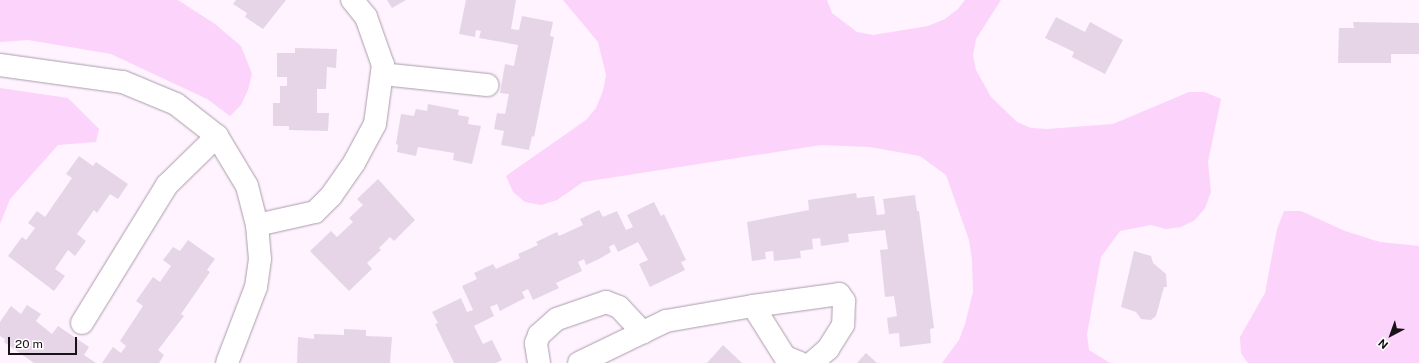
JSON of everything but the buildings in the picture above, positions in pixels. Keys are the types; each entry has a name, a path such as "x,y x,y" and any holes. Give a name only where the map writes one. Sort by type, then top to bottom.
{"street":[{"path":"257,225 315,212 331,196 354,163 374,124 383,65 366,17 352,0"},
{"path":"0,66 123,82 176,104 217,136 246,186 257,225 260,259 256,287 226,363"},
{"path":"382,74 487,85"},
{"path":"82,323 167,185 217,136"},
{"path":"579,363 666,322 753,306 839,294 844,301 843,325 828,349 812,363"},
{"path":"539,363 536,343 539,335 556,319 606,302 619,307 643,333"},
{"path":"753,306 785,356 800,363"}],"shaded area":[{"path":"0,0 178,0 215,24 241,46 252,74 248,90 241,105 230,116 207,99 111,54 28,40 0,42"},
{"path":"563,0 827,0 832,13 857,32 873,35 928,26 945,19 958,9 965,0 1001,0 976,39 973,55 976,70 991,97 1017,122 1031,128 1047,129 1113,124 1189,92 1205,92 1221,99 1208,162 1211,192 1205,208 1195,220 1181,227 1166,229 1151,225 1120,231 1101,257 1087,334 1089,350 1110,363 942,363 959,340 965,324 973,292 972,260 969,240 946,175 920,156 870,147 821,145 583,182 557,200 541,205 525,202 513,192 506,176 586,120 596,108 603,91 606,75 598,42"},
{"path":"0,88 68,98 99,129 96,142 58,145 10,199 0,224"},
{"path":"1284,211 1301,211 1345,231 1380,242 1419,246 1419,363 1248,363 1241,353 1240,337 1265,293 1277,229"}]}
